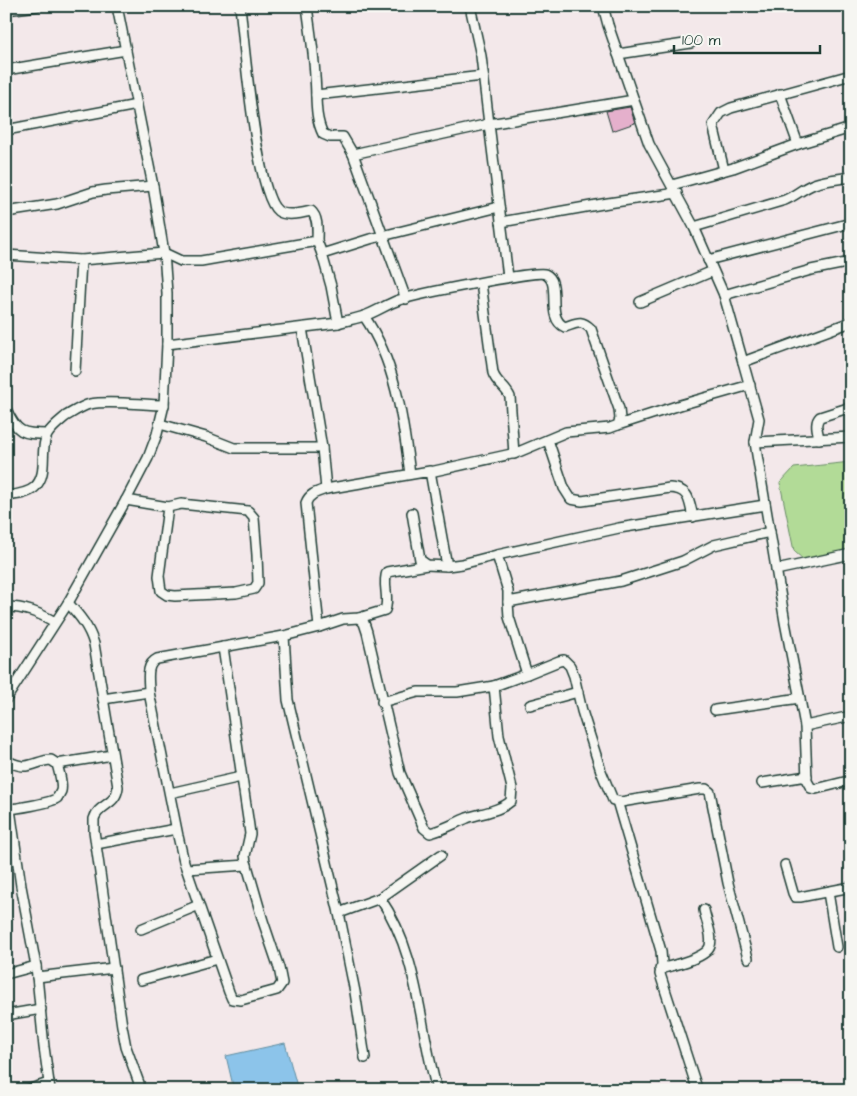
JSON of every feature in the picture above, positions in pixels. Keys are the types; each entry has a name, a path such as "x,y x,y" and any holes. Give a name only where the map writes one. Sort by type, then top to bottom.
{"street":[{"path":"6,10 37,6"},
{"path":"6,699 68,603 126,500 148,458 164,406 167,293 164,253 117,6"},
{"path":"240,6 254,131 268,194 277,210 282,213 311,211 314,214 318,241 331,286 338,322"},
{"path":"307,6 316,77 317,117 323,134 330,137 343,136 353,154 406,298"},
{"path":"470,6 483,76 508,277"},
{"path":"603,6 648,144 694,227 724,294 759,419 755,442 776,570 805,726 809,785 816,789 850,782"},
{"path":"618,54 691,43"},
{"path":"6,70 126,50"},
{"path":"724,170 713,125 721,113 731,108 851,75"},
{"path":"316,95 483,76"},
{"path":"780,94 798,144"},
{"path":"353,154 489,124 634,100"},
{"path":"6,130 137,105"},
{"path":"501,222 674,189 798,144 851,128"},
{"path":"694,227 785,200 816,184 851,177"},
{"path":"6,212 57,204 100,191 152,186"},
{"path":"322,254 499,207"},
{"path":"708,260 851,223"},
{"path":"6,256 81,260 164,253 181,261 201,260 318,241"},
{"path":"75,371 81,260"},
{"path":"724,294 811,270 851,262"},
{"path":"640,302 713,271"},
{"path":"167,344 338,322 364,316 406,298 508,277 542,273 547,275 552,281 556,319 559,325 565,327 578,322 585,323 591,330 619,409 620,419 618,425"},
{"path":"481,283 494,377 508,392 510,397 514,454"},
{"path":"364,316 382,349 397,394 410,474"},
{"path":"743,362 851,322"},
{"path":"302,328 322,448 326,489"},
{"path":"319,627 306,503 308,498 314,493 326,489 430,472 514,454 566,432 610,428 675,406 750,385"},
{"path":"6,496 24,493 37,486 44,463 44,444 47,434 64,418 90,404 164,406"},
{"path":"819,439 816,425 817,420 820,417 851,407"},
{"path":"6,410 14,426 19,431 28,434 47,434"},
{"path":"160,424 206,437 234,448 322,448"},
{"path":"755,442 851,437"},
{"path":"548,440 564,488 570,499 582,501 678,488 688,496 693,517"},
{"path":"430,472 447,566"},
{"path":"126,500 168,507 181,504 248,511 254,518 258,571 258,583 254,589 236,594 184,596 167,595 161,591 159,576 168,507"},
{"path":"223,647 250,834 244,856 263,921 280,968 282,983 277,990 236,1000 232,999 228,992 187,869 176,829 149,692 149,668 151,662 157,659 223,647 284,636 343,619 359,618 385,610 387,604 385,578 387,572 427,565 447,566 462,564 619,528 765,505"},
{"path":"412,513 420,560 427,565"},
{"path":"508,602 621,581 683,561 714,545 770,532"},
{"path":"776,570 851,554"},
{"path":"497,555 508,591 509,617 527,674"},
{"path":"68,603 90,631 118,787 113,801 99,811 94,819 126,1047 139,1083 136,1090"},
{"path":"6,607 18,607 35,611 55,622"},
{"path":"359,618 364,623 367,632 400,773 424,828 430,833 499,808 511,801 512,788 499,736 494,686"},
{"path":"284,636 288,700 356,992 364,1058"},
{"path":"382,702 418,692 463,692 494,686 564,660 570,666 601,770 613,800 700,789 706,789 710,792 728,883 748,958"},
{"path":"103,699 149,692"},
{"path":"530,705 578,692"},
{"path":"715,710 800,698"},
{"path":"805,726 851,716"},
{"path":"57,764 112,755"},
{"path":"6,761 20,766 28,766 43,760 51,760 57,764 61,780 61,790 55,800 8,809 36,966 49,1086 27,1090"},
{"path":"762,783 807,776"},
{"path":"170,793 241,777"},
{"path":"617,801 661,951 662,964 660,974 696,1084"},
{"path":"96,844 176,829"},
{"path":"339,913 380,898 441,855"},
{"path":"187,869 247,865"},
{"path":"785,865 795,897 851,887"},
{"path":"828,892 838,947"},
{"path":"380,898 387,908 412,971 437,1090"},
{"path":"141,929 199,905"},
{"path":"660,969 698,956 709,950 711,944 704,910"},
{"path":"141,980 217,959"},
{"path":"6,974 36,966"},
{"path":"37,977 114,968"},
{"path":"6,1015 41,1009"}],"green space":[{"path":"851,462 851,553 805,561 794,551 780,483 794,468"}],"water":[{"path":"285,1043 298,1090 234,1090 226,1056"}],"building":[{"path":"630,107 635,123 612,131 606,111"}]}
